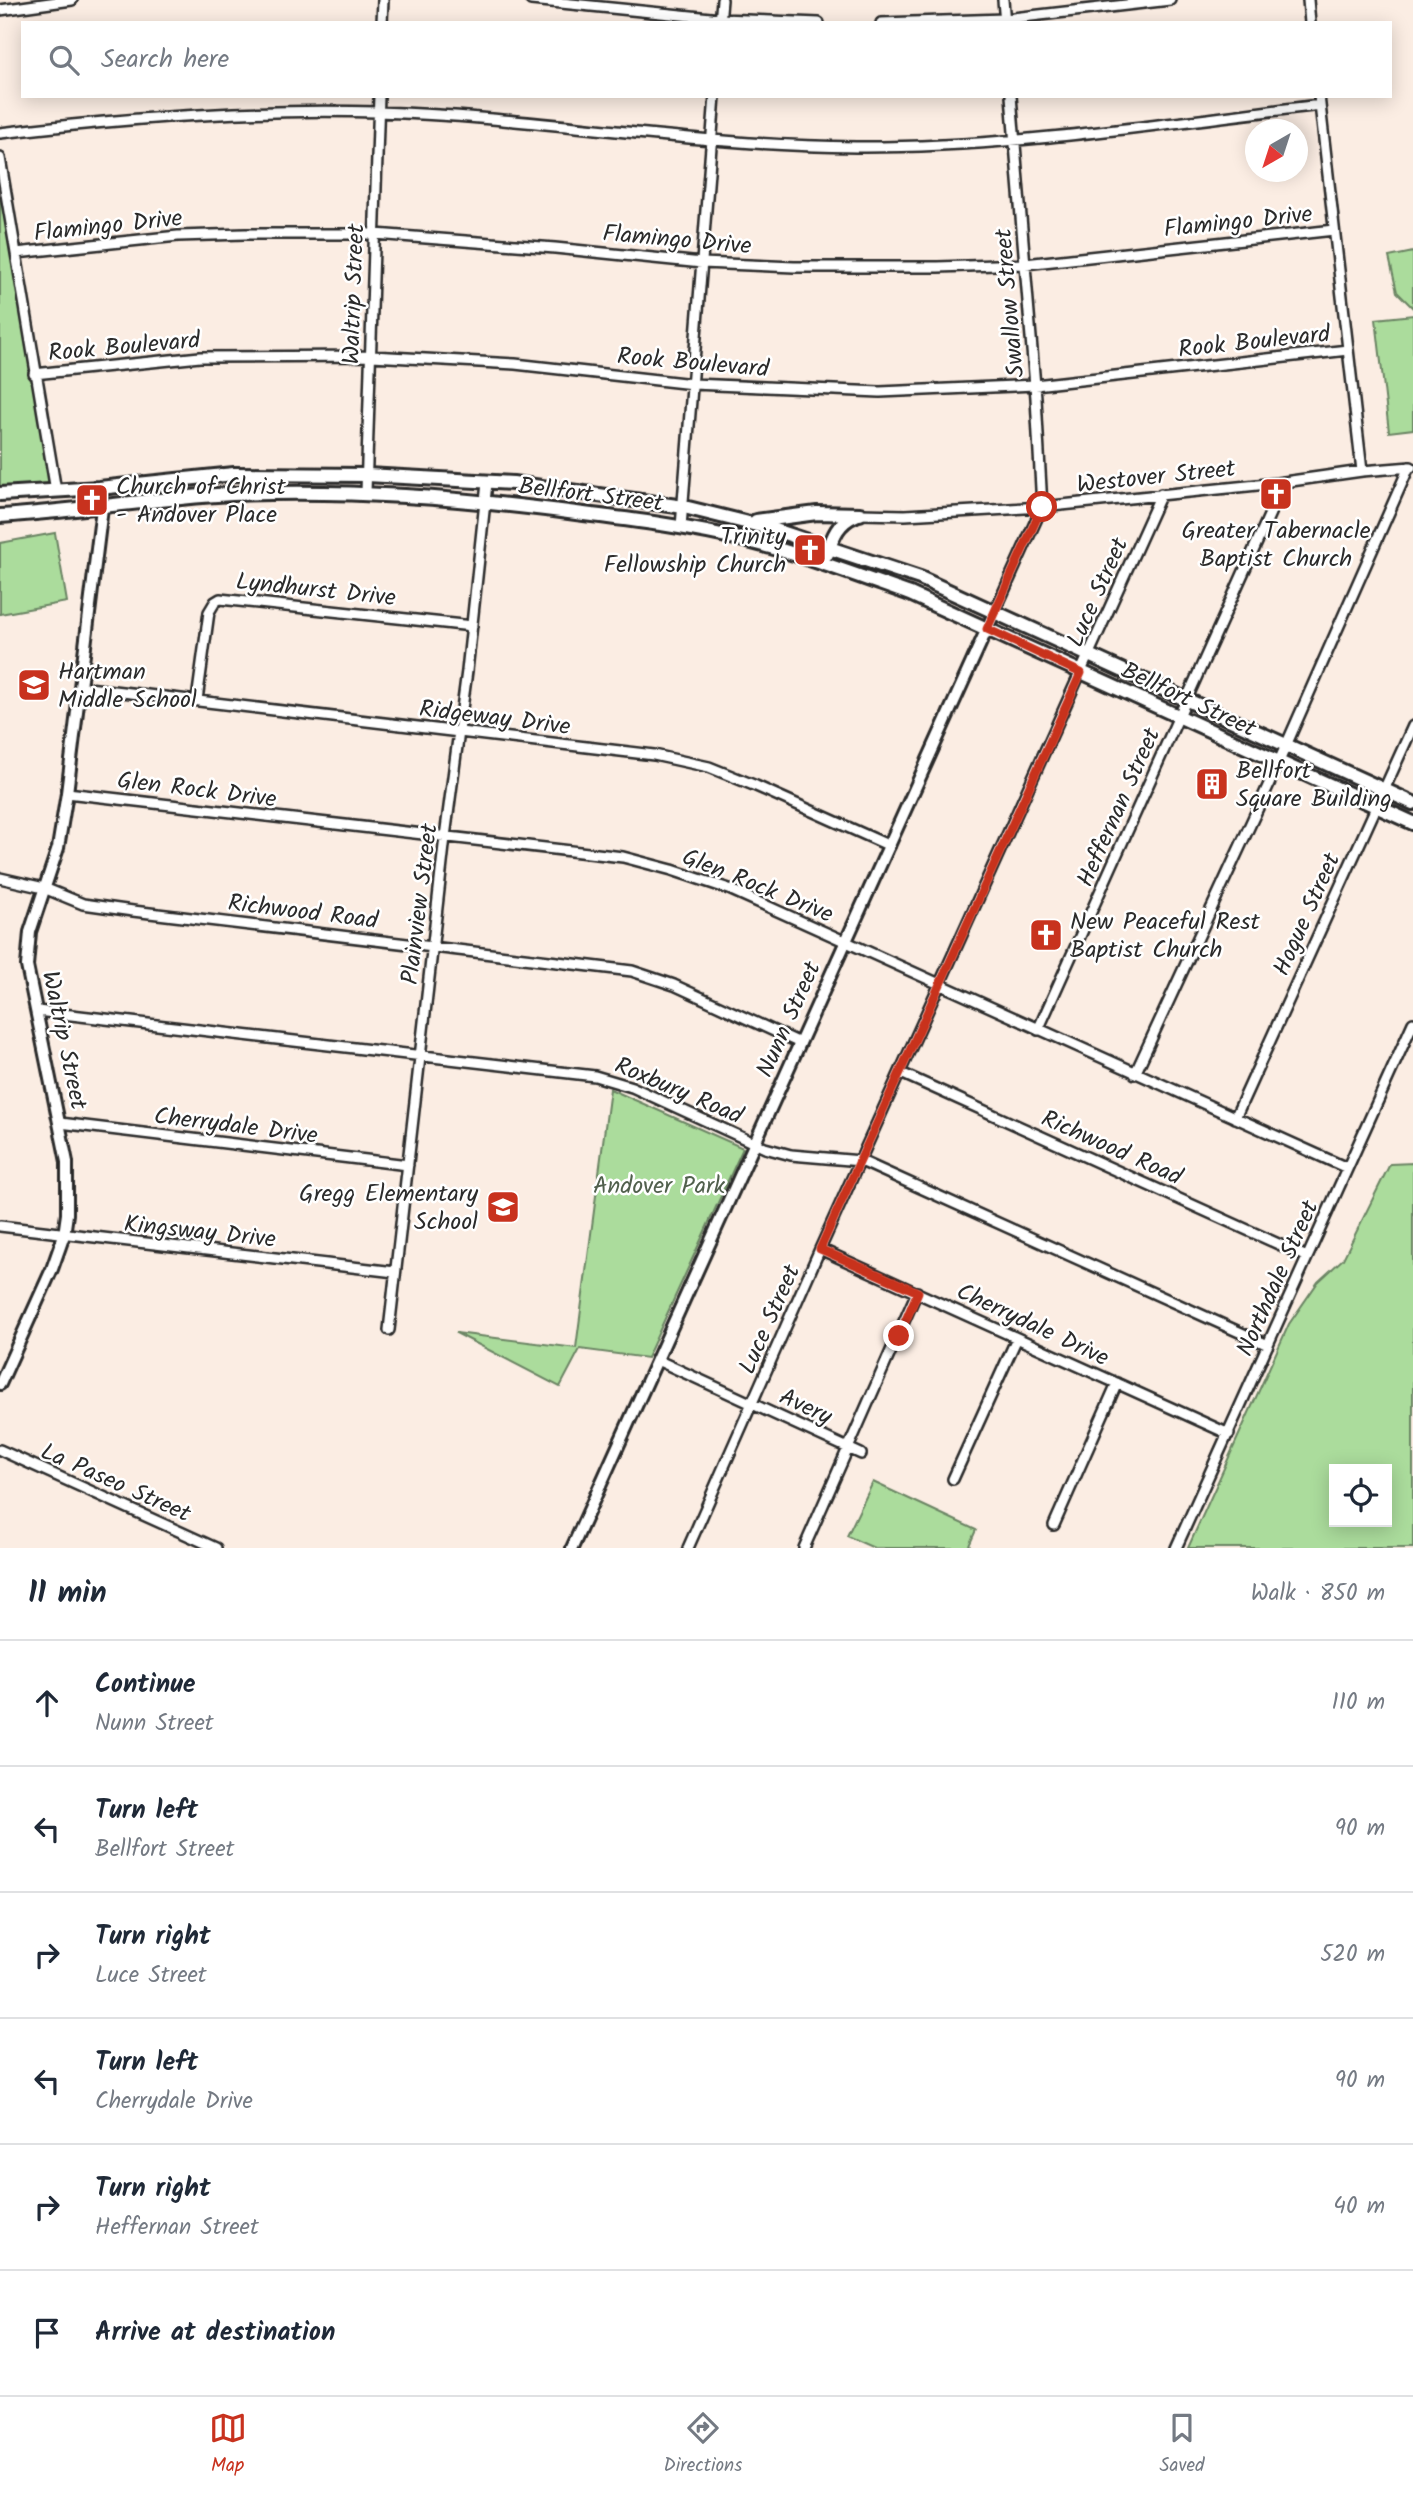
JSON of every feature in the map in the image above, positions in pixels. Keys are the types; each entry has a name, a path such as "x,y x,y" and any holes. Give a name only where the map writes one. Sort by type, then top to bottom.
{"main road":[{"name":"Bellfort Street","path":"0,495 234,474 367,475 513,483 684,508 829,547 920,578 1413,803"},
{"path":"234,474 234,494"},
{"name":"Bellfort Street","path":"0,516 102,508 170,498 366,492 485,501 681,527 748,541 824,563 910,594 1413,823"},
{"path":"740,521 831,512 860,514"},
{"path":"824,563 836,529 835,518 831,512"},
{"path":"836,529 847,519 860,514"}],"street":[{"path":"0,10 72,0"},
{"path":"382,21 383,0"},
{"path":"531,0 721,21 722,0"},
{"path":"1003,0 1005,21 1170,0"},
{"path":"1308,0 1310,21"},
{"name":"Waltrip Street","path":"366,492 379,98"},
{"path":"681,527 716,98"},
{"name":"Swallow Street","path":"1011,98 1035,385 1042,507"},
{"path":"0,133 99,121 197,114 379,111 541,122 713,140 856,147 1015,141 1319,101 1362,471"},
{"path":"0,158 55,491"},
{"name":"Flamingo Drive","path":"16,253 178,236 376,234 702,263 866,268 1025,264 1334,230"},
{"name":"Rook Boulevard","path":"34,374 200,357 372,356 515,364 693,384 880,392 1035,385 1348,350"},
{"path":"1135,1074 1411,467"},
{"name":"Westover Street","path":"860,514 905,515 1042,507 1411,467"},
{"name":"Plainview Street","path":"389,1330 487,482"},
{"name":"Heffernan Street","path":"1038,1030 1276,500 1277,483"},
{"name":"Waltrip Street","path":"0,1384 52,1269 64,1235 68,1191 66,1162 27,966 30,932 58,848 67,793 102,508 99,488"},
{"name":"Luce Street","path":"688,1548 1161,494"},
{"name":"Nunn Street","path":"572,1548 1042,507"},
{"name":"Lyndhurst Drive","path":"197,700 209,612 220,599 472,626"},
{"name":"Ridgeway Drive","path":"80,687 654,755 709,767 890,846"},
{"name":"Hogue Street","path":"1235,1118 1413,726"},
{"name":"Glen Rock Drive","path":"67,793 623,857 672,870 729,889 1348,1168"},
{"name":"Richwood Road","path":"0,878 44,888 83,904 632,971 674,985 800,1043"},
{"name":"Roxbury Road","path":"37,1011 595,1076 632,1087 765,1148 791,1155 860,1161 1268,1345"},
{"name":"Northdale Street","path":"1176,1548 1413,1023"},
{"path":"1402,1049 1413,1054"},
{"name":"Richwood Road","path":"901,1073 1307,1257"},
{"name":"Cherrydale Drive","path":"60,1123 408,1165"},
{"name":"Kingsway Drive","path":"0,1226 395,1272"},
{"name":"Cherrydale Drive","path":"820,1249 1229,1434"},
{"path":"804,1548 918,1292"},
{"path":"953,1479 1017,1338"},
{"name":"Avery","path":"657,1360 861,1454"},
{"path":"1054,1525 1117,1383"},
{"name":"La Paseo Street","path":"0,1450 216,1548"}],"green space":[{"path":"0,170 50,484 49,486 0,488"},
{"path":"1413,252 1413,308 1397,292 1389,257"},
{"path":"1413,315 1413,429 1389,432 1376,319"},
{"path":"55,533 67,602 0,614 0,543"},
{"name":"Andover Park","path":"610,1089 743,1148 647,1358 580,1349 560,1387 456,1333 576,1348"},
{"path":"1413,1163 1413,1548 1188,1548 1289,1324 1318,1282 1343,1259 1390,1164"},
{"path":"873,1482 976,1530 968,1548 874,1548 847,1536"}],"place":[{"name":"Greater Tabernacle Baptist Church","path":"1276,494"},
{"name":"Church of Christ - Andover Place","path":"92,500"},
{"name":"Trinity Fellowship Church","path":"810,550"},
{"name":"Hartman Middle School","path":"34,685"},
{"name":"Bellfort Square Building","path":"1212,784"},
{"name":"New Peaceful Rest Baptist Church","path":"1046,935"},
{"name":"Gregg Elementary School","path":"503,1207"}],"route":[{"path":"899,1336 918,1292 820,1249 1081,673 987,629 1042,507"}]}
